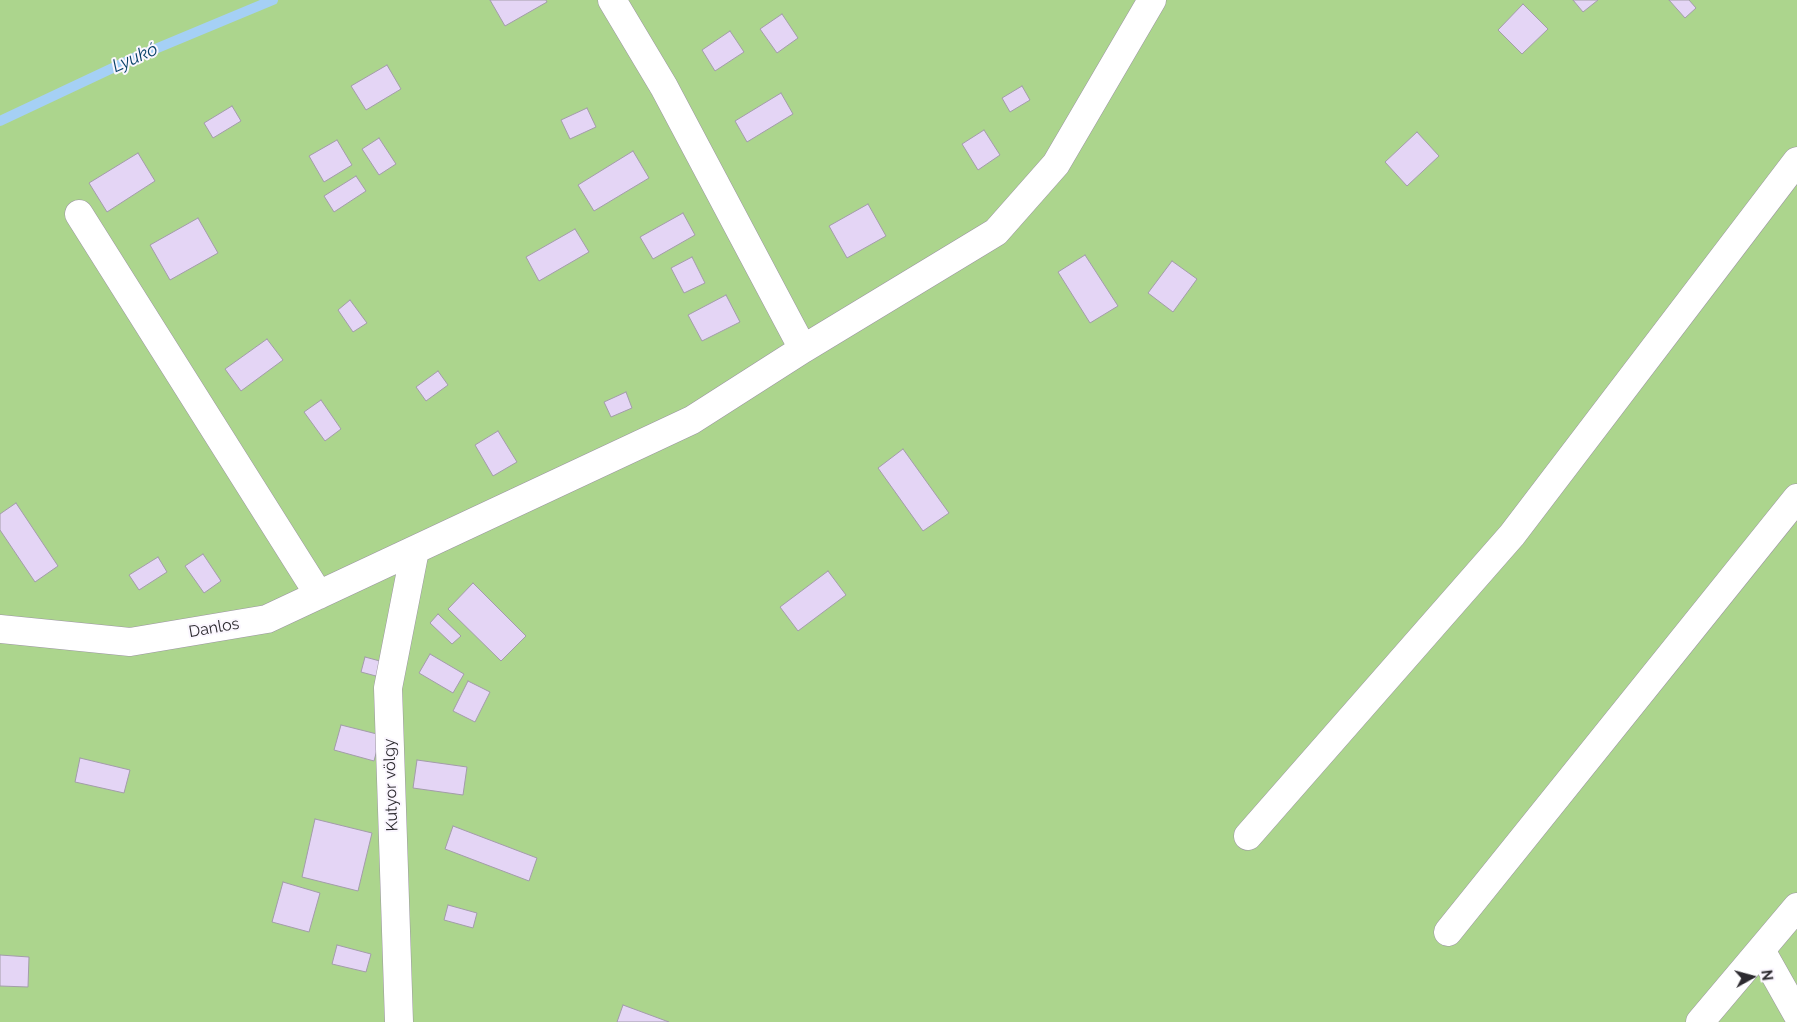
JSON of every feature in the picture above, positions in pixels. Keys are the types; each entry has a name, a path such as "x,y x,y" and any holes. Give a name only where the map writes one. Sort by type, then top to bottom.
{"street":[{"path":"612,0 664,88 804,349"},
{"name":"Danlos","path":"0,629 130,642 267,619 692,420 996,232 1056,164 1152,0"},
{"path":"1248,836 1512,535 1797,161"},
{"path":"79,214 319,595"},
{"path":"1448,932 1797,498"},
{"name":"Kutyor völgy","path":"399,1022 388,688 415,550"},
{"path":"1700,1022 1797,907"},
{"path":"1761,950 1797,1014"}],"green space":[{"path":"0,0 1797,0 1797,1022 0,1022"}],"building":[{"path":"490,0 546,0 547,2 505,26"},
{"path":"1573,0 1598,0 1583,12"},
{"path":"1669,0 1689,0 1696,8 1685,18"},
{"path":"1523,4 1548,29 1522,54 1498,30"},
{"path":"782,14 798,38 777,53 760,29"},
{"path":"730,31 744,52 715,71 702,50"},
{"path":"387,65 401,89 366,110 351,86"},
{"path":"1022,86 1030,100 1010,112 1002,98"},
{"path":"781,93 793,114 747,142 735,121"},
{"path":"232,106 241,121 213,138 204,123"},
{"path":"587,108 596,127 570,139 561,120"},
{"path":"984,130 1000,155 978,170 962,144"},
{"path":"1417,132 1439,156 1407,186 1385,162"},
{"path":"379,138 396,164 379,175 362,149"},
{"path":"337,140 352,165 324,182 309,156"},
{"path":"633,151 649,178 594,211 578,185"},
{"path":"138,153 155,181 107,212 89,183"},
{"path":"356,176 366,191 334,212 324,196"},
{"path":"868,204 886,236 847,258 829,226"},
{"path":"683,213 695,235 653,259 640,237"},
{"path":"198,218 218,253 170,280 150,245"},
{"path":"575,229 589,252 539,281 526,257"},
{"path":"1085,255 1118,306 1090,323 1058,272"},
{"path":"692,257 705,283 684,293 671,268"},
{"path":"1172,261 1197,279 1173,312 1148,293"},
{"path":"726,295 740,322 702,341 688,315"},
{"path":"350,300 367,323 353,332 338,310"},
{"path":"267,339 283,360 241,391 225,369"},
{"path":"438,371 448,385 426,401 416,387"},
{"path":"626,392 632,408 611,417 604,402"},
{"path":"321,400 341,429 325,441 304,412"},
{"path":"498,431 517,462 493,476 475,445"},
{"path":"903,449 949,513 923,531 878,468"},
{"path":"16,503 58,566 35,582 0,530 0,514"},
{"path":"203,554 221,581 204,593 185,566"},
{"path":"158,557 167,572 139,590 129,575"},
{"path":"828,571 846,595 798,631 780,607"},
{"path":"473,583 526,636 501,661 448,609"},
{"path":"438,614 461,636 452,644 430,623"},
{"path":"430,654 464,674 453,693 419,673"},
{"path":"365,657 391,664 387,679 361,672"},
{"path":"468,681 490,692 475,722 453,711"},
{"path":"341,725 381,735 374,761 334,750"},
{"path":"80,758 130,770 124,793 75,782"},
{"path":"417,760 467,767 463,795 413,788"},
{"path":"315,819 372,833 358,891 302,877"},
{"path":"453,826 537,858 529,881 445,849"},
{"path":"283,882 320,893 309,932 272,922"},
{"path":"448,905 477,913 473,928 444,920"},
{"path":"337,945 371,954 366,972 332,964"},
{"path":"0,955 29,957 28,987 0,986"},
{"path":"623,1005 669,1022 617,1022"}],"waterway":[{"name":"Lyukó","path":"0,121 136,57 273,0"}]}
